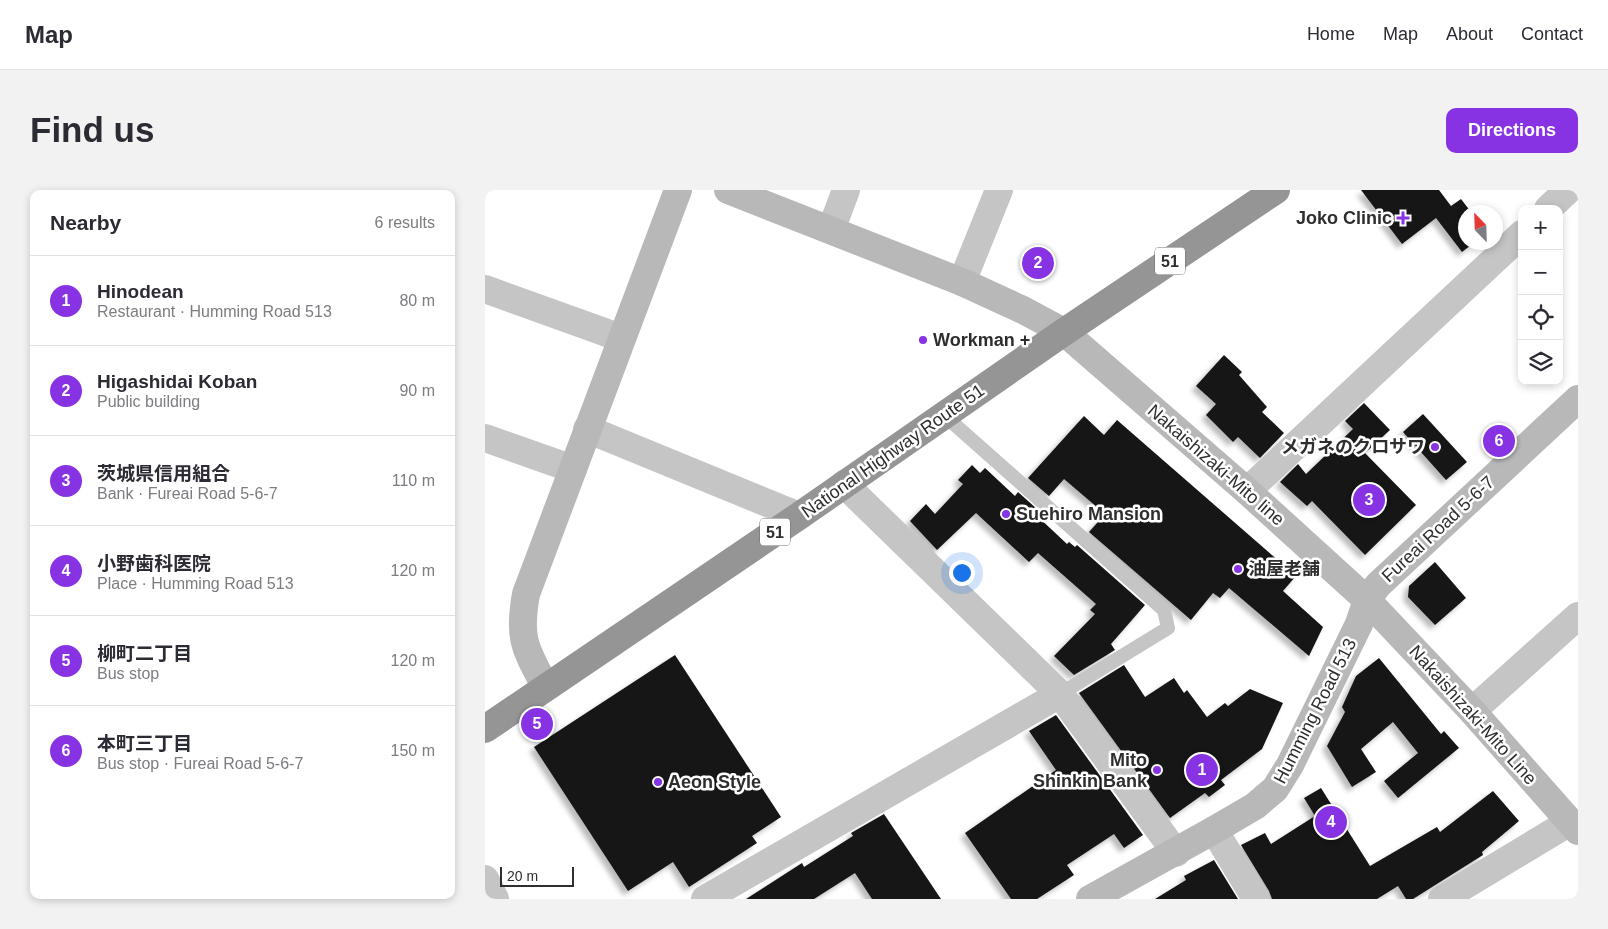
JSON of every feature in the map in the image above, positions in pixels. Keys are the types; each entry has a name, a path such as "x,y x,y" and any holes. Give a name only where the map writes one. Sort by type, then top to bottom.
{"highway":[{"name":"National Highway Route 51","path":"485,729 545,686 945,416 1064,332 1276,190"}],"street":[{"path":"545,686 523,638 521,622 526,594 678,190"},
{"name":"Nakaishizaki-Mito line","path":"729,190 961,282 1023,310 1064,332 1247,491 1367,600"},
{"path":"831,230 846,190"},
{"path":"961,282 999,190"},
{"path":"1552,205 1568,190"},
{"path":"1247,491 1518,238"},
{"path":"485,289 621,338"},
{"name":"Fureai Road 5-6-7","path":"1367,600 1391,571 1578,399"},
{"path":"587,430 799,516"},
{"path":"485,438 573,469"},
{"path":"844,484 1060,694 1176,853"},
{"name":"Nakaishizaki-Mito Line","path":"1367,600 1575,822"},
{"name":"Humming Road 513","path":"1090,899 1176,853 1255,806 1275,789 1290,765 1355,633 1367,600"},
{"path":"1472,711 1578,616"},
{"path":"705,899 1060,694"},
{"path":"1442,899 1575,822"},
{"path":"1214,830 1256,899"},
{"path":"485,879 495,899"}],"lane":[{"path":"945,416 1164,610 1168,628 1060,694"}],"building":[{"name":"Joko Clinic","path":"1361,190 1439,190 1451,206 1461,199 1466,205 1458,205 1458,247 1436,218 1402,244"},
{"path":"1224,355 1242,372 1239,375 1267,407 1262,412 1284,433 1260,458 1238,437 1233,442 1206,415 1216,404 1196,386"},
{"path":"1364,403 1390,430 1365,453 1416,505 1365,555 1312,501 1307,506 1280,482 1298,464 1306,474 1353,429 1345,421"},
{"name":"メガネのクロサワ","path":"1423,414 1467,462 1446,480 1403,432"},
{"path":"1084,416 1104,435 1117,420 1296,576 1283,591 1323,627 1309,656 1229,588 1220,598 1213,593 1191,620 1089,532 1105,514 1064,479 1049,496 1028,478"},
{"path":"972,465 980,473 985,468 1015,496 1018,492 1037,509 1034,513 1067,544 1069,542 1075,547 1077,545 1145,605 1111,644 1115,650 1074,675 1054,656 1095,614 1090,610 1096,604 1038,553 1029,562 976,513 937,550 910,521 926,504 935,514 963,484 958,480"},
{"path":"1435,562 1466,598 1435,625 1408,597 1409,586"},
{"name":"Aeon Style","path":"675,655 781,817 752,836 757,843 689,887 673,862 628,891 534,747"},
{"path":"1379,658 1441,734 1444,731 1459,748 1398,798 1384,781 1418,753 1393,722 1361,749 1376,772 1352,787 1327,746 1345,712 1342,707 1356,676"},
{"path":"1124,665 1145,697 1174,678 1184,693 1187,690 1207,717 1225,703 1228,706 1250,689 1283,703 1262,749 1221,780 1225,785 1209,797 1205,793 1170,818 1079,693"},
{"path":"1056,715 1143,835 1124,848 1114,834 1067,865 1074,875 1037,899 1011,899 965,833 1056,770 1029,731"},
{"path":"1321,788 1370,866 1437,827 1440,832 1493,791 1519,821 1482,852 1483,855 1413,899 1406,899 1398,886 1377,899 1272,899 1241,845 1265,833 1271,844 1315,816 1304,798"},
{"path":"884,814 941,899 872,899 855,873 814,899 746,899 802,863 804,867 853,836 851,833"},
{"path":"1214,860 1238,899 1155,899 1186,880 1184,876"}],"place":[{"name":"Joko Clinic","path":"1403,218"},
{"name":"Higashidai Koban","path":"1038,263"},
{"name":"Workman +","path":"923,340"},
{"name":"本町三丁目","path":"1499,441"},
{"name":"メガネのクロサワ","path":"1435,447"},
{"name":"茨城県信用組合","path":"1369,500"},
{"name":"Suehiro Mansion","path":"1006,514"},
{"name":"油屋老舗","path":"1238,569"},
{"name":"柳町二丁目","path":"537,724"},
{"name":"Mito Shinkin Bank","path":"1157,770"},
{"name":"Hinodean","path":"1202,770"},
{"name":"Aeon Style","path":"658,782"},
{"name":"小野歯科医院","path":"1331,822"}]}
